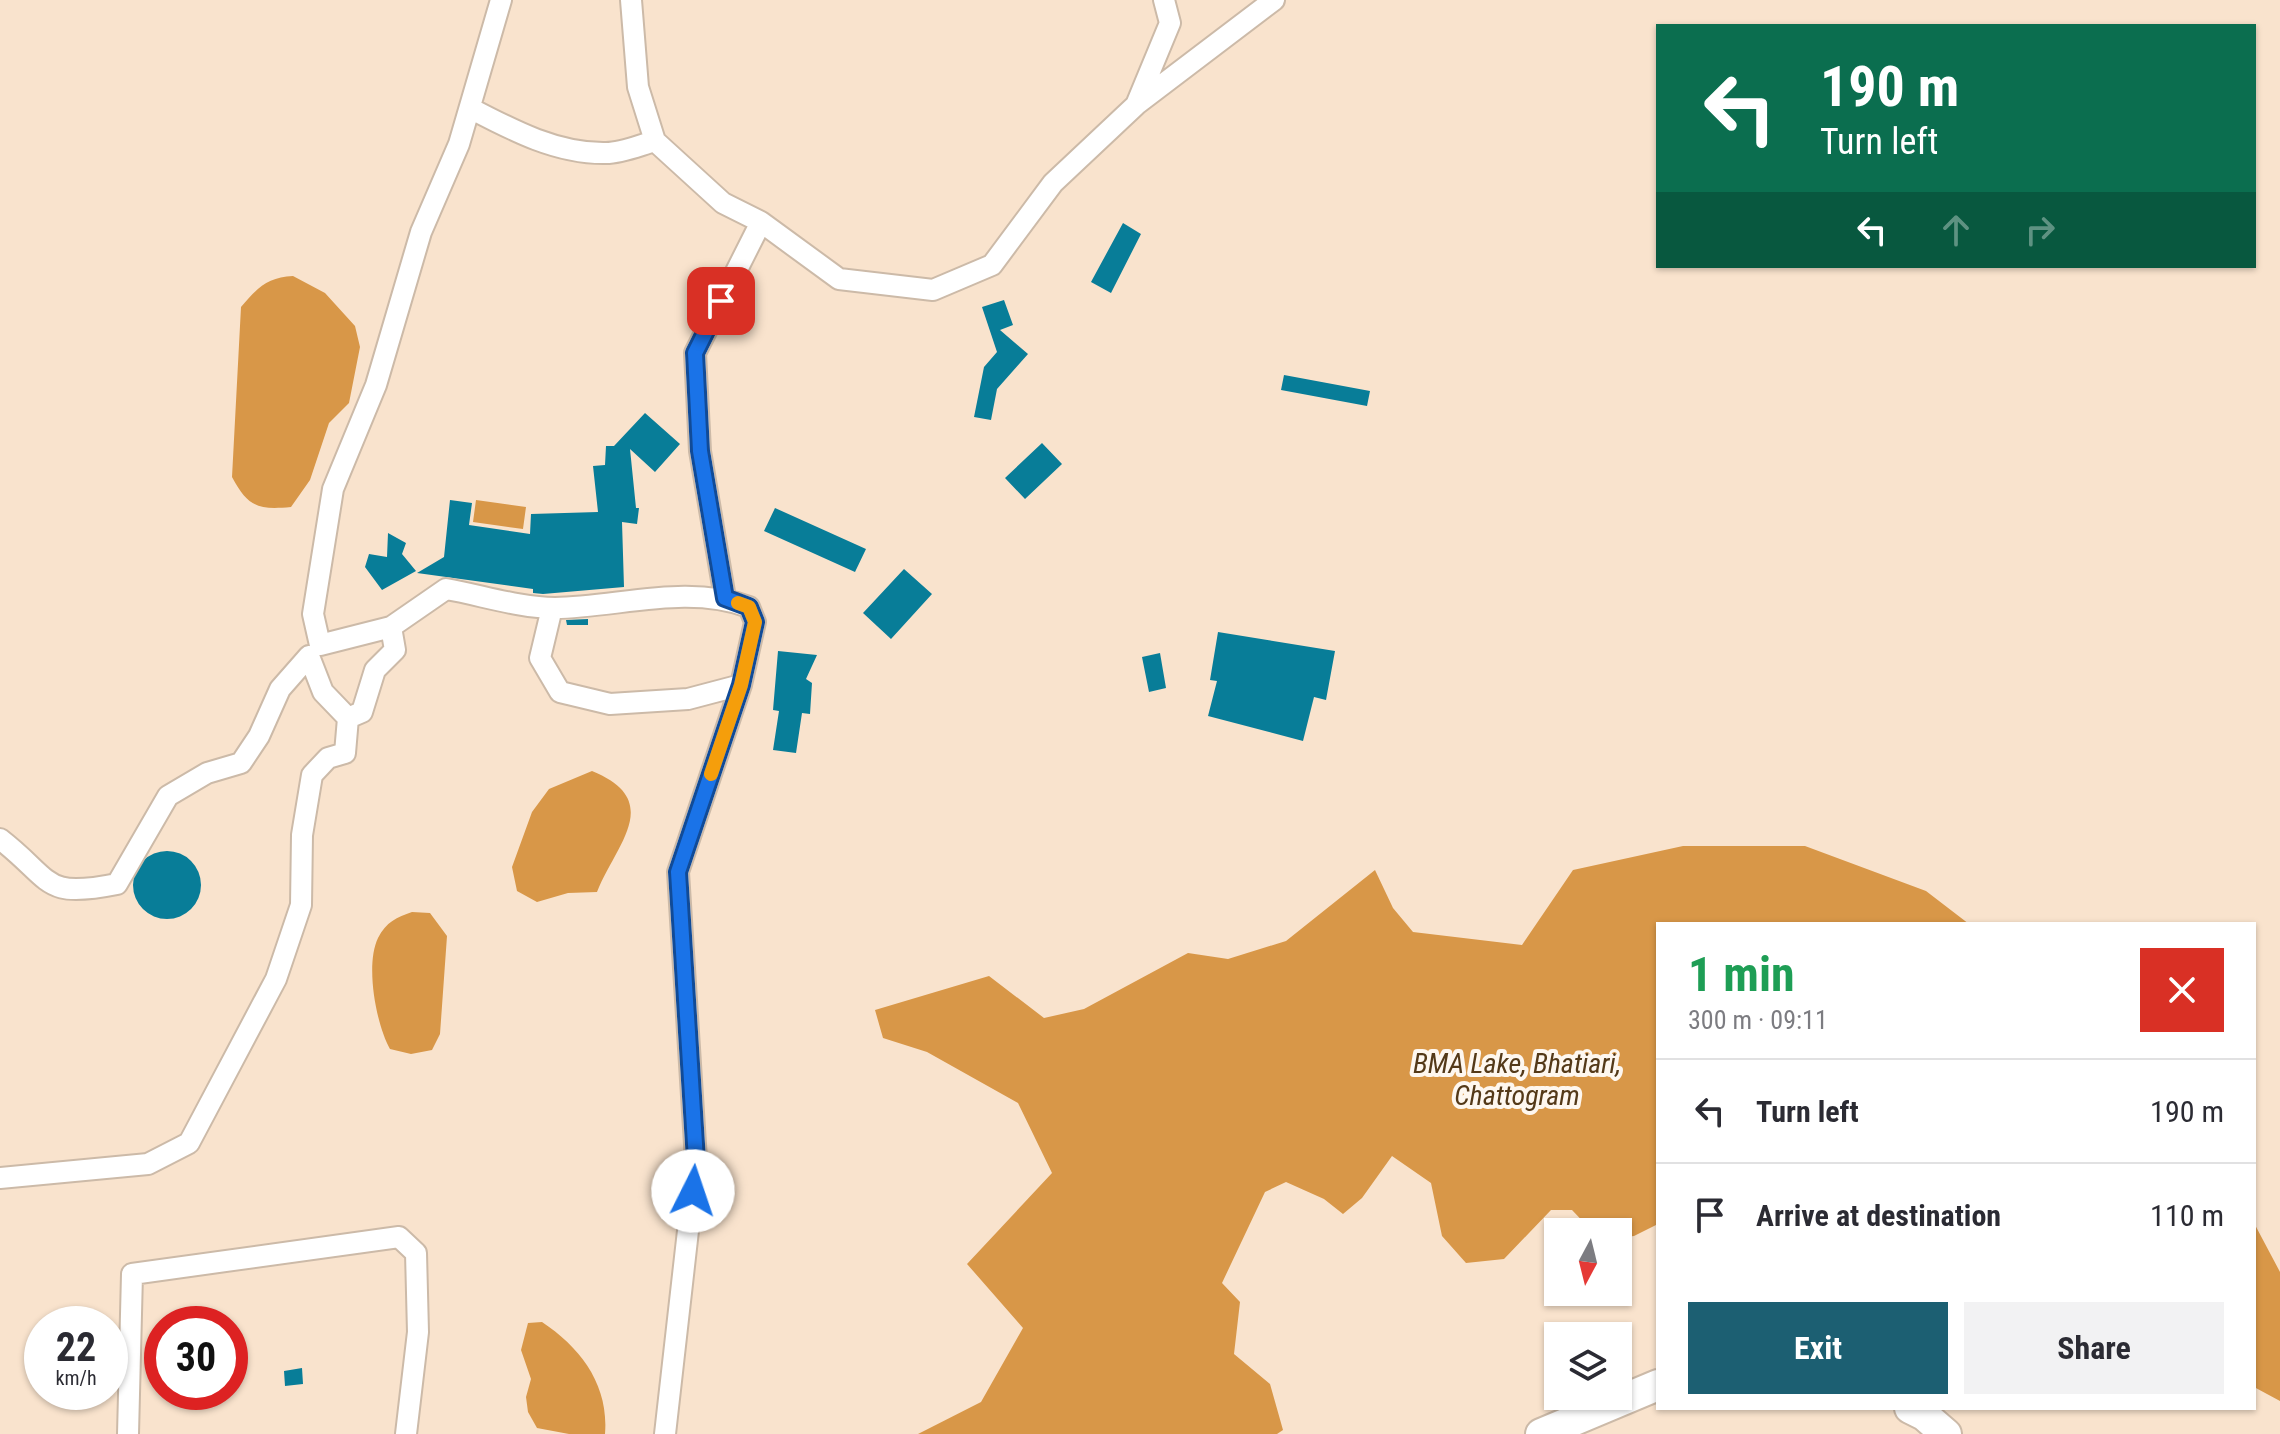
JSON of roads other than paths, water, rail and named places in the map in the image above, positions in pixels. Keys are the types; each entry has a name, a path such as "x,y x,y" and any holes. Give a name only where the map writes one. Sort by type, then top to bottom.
{"main road":[{"path":"1541,1434 1656,1386"},
{"path":"1914,1410 1946,1434"}],"street":[{"path":"0,1178 148,1164 189,1143 276,979 301,905 302,835 312,775 328,758 345,753 348,718 323,692 315,650 313,614 333,489 376,385 421,232 459,144 501,0"},
{"path":"631,0 638,87 655,141 723,203 761,222 839,279 933,290 992,265 1053,183 1136,105 1274,0"},
{"path":"1136,105 1170,23 1164,0"},
{"path":"470,108 515,132 563,148 608,154 655,141"},
{"path":"725,598 700,451 695,353 761,222"},
{"path":"0,839 27,860 49,885 76,892 117,884 168,796 207,773 241,763 259,736 280,689 315,650 391,627 446,589 552,608 656,598 725,598 749,607 755,622 741,685 678,872 696,1160 665,1434"},
{"path":"552,608 540,658 560,692 610,704 688,699 741,685"},
{"path":"348,718 362,712 375,670 395,650 391,627"},
{"path":"128,1434 132,1274 399,1237 416,1253 418,1332 406,1434"}],"water":[{"path":"293,276 325,293 355,326 360,347 349,403 329,423 310,480 291,507 270,508 249,500 232,477 241,307 264,285"},
{"path":"476,500 526,507 523,529 473,522"},
{"path":"592,771 614,783 626,796 631,810 623,841 597,892 568,893 537,902 517,891 512,867 532,812 549,789"},
{"name":"BMA Lake, Bhatiari, Chattogram","path":"1683,846 1805,846 1926,891 1966,922 1656,922 1656,1225 1634,1236 1632,1218 1580,1218 1572,1210 1551,1210 1504,1259 1466,1263 1442,1236 1431,1183 1392,1156 1362,1198 1343,1214 1324,1199 1286,1182 1265,1192 1222,1283 1240,1302 1234,1354 1270,1384 1283,1430 1277,1434 918,1434 981,1402 1023,1328 967,1264 1052,1173 1018,1103 927,1052 883,1038 875,1010 989,976 1044,1018 1084,1009 1188,953 1228,959 1286,941 1375,870 1393,908 1413,932 1522,945 1573,870"},
{"path":"412,912 430,913 447,936 440,1034 432,1050 411,1054 390,1049 385,1038 374,994 372,963 378,938 388,924"},
{"path":"2256,1227 2280,1272 2280,1401 2256,1388"},
{"path":"542,1322 569,1344 590,1369 602,1399 605,1434 569,1434 537,1428 528,1412 526,1397 531,1379 521,1350 528,1323"}]}
